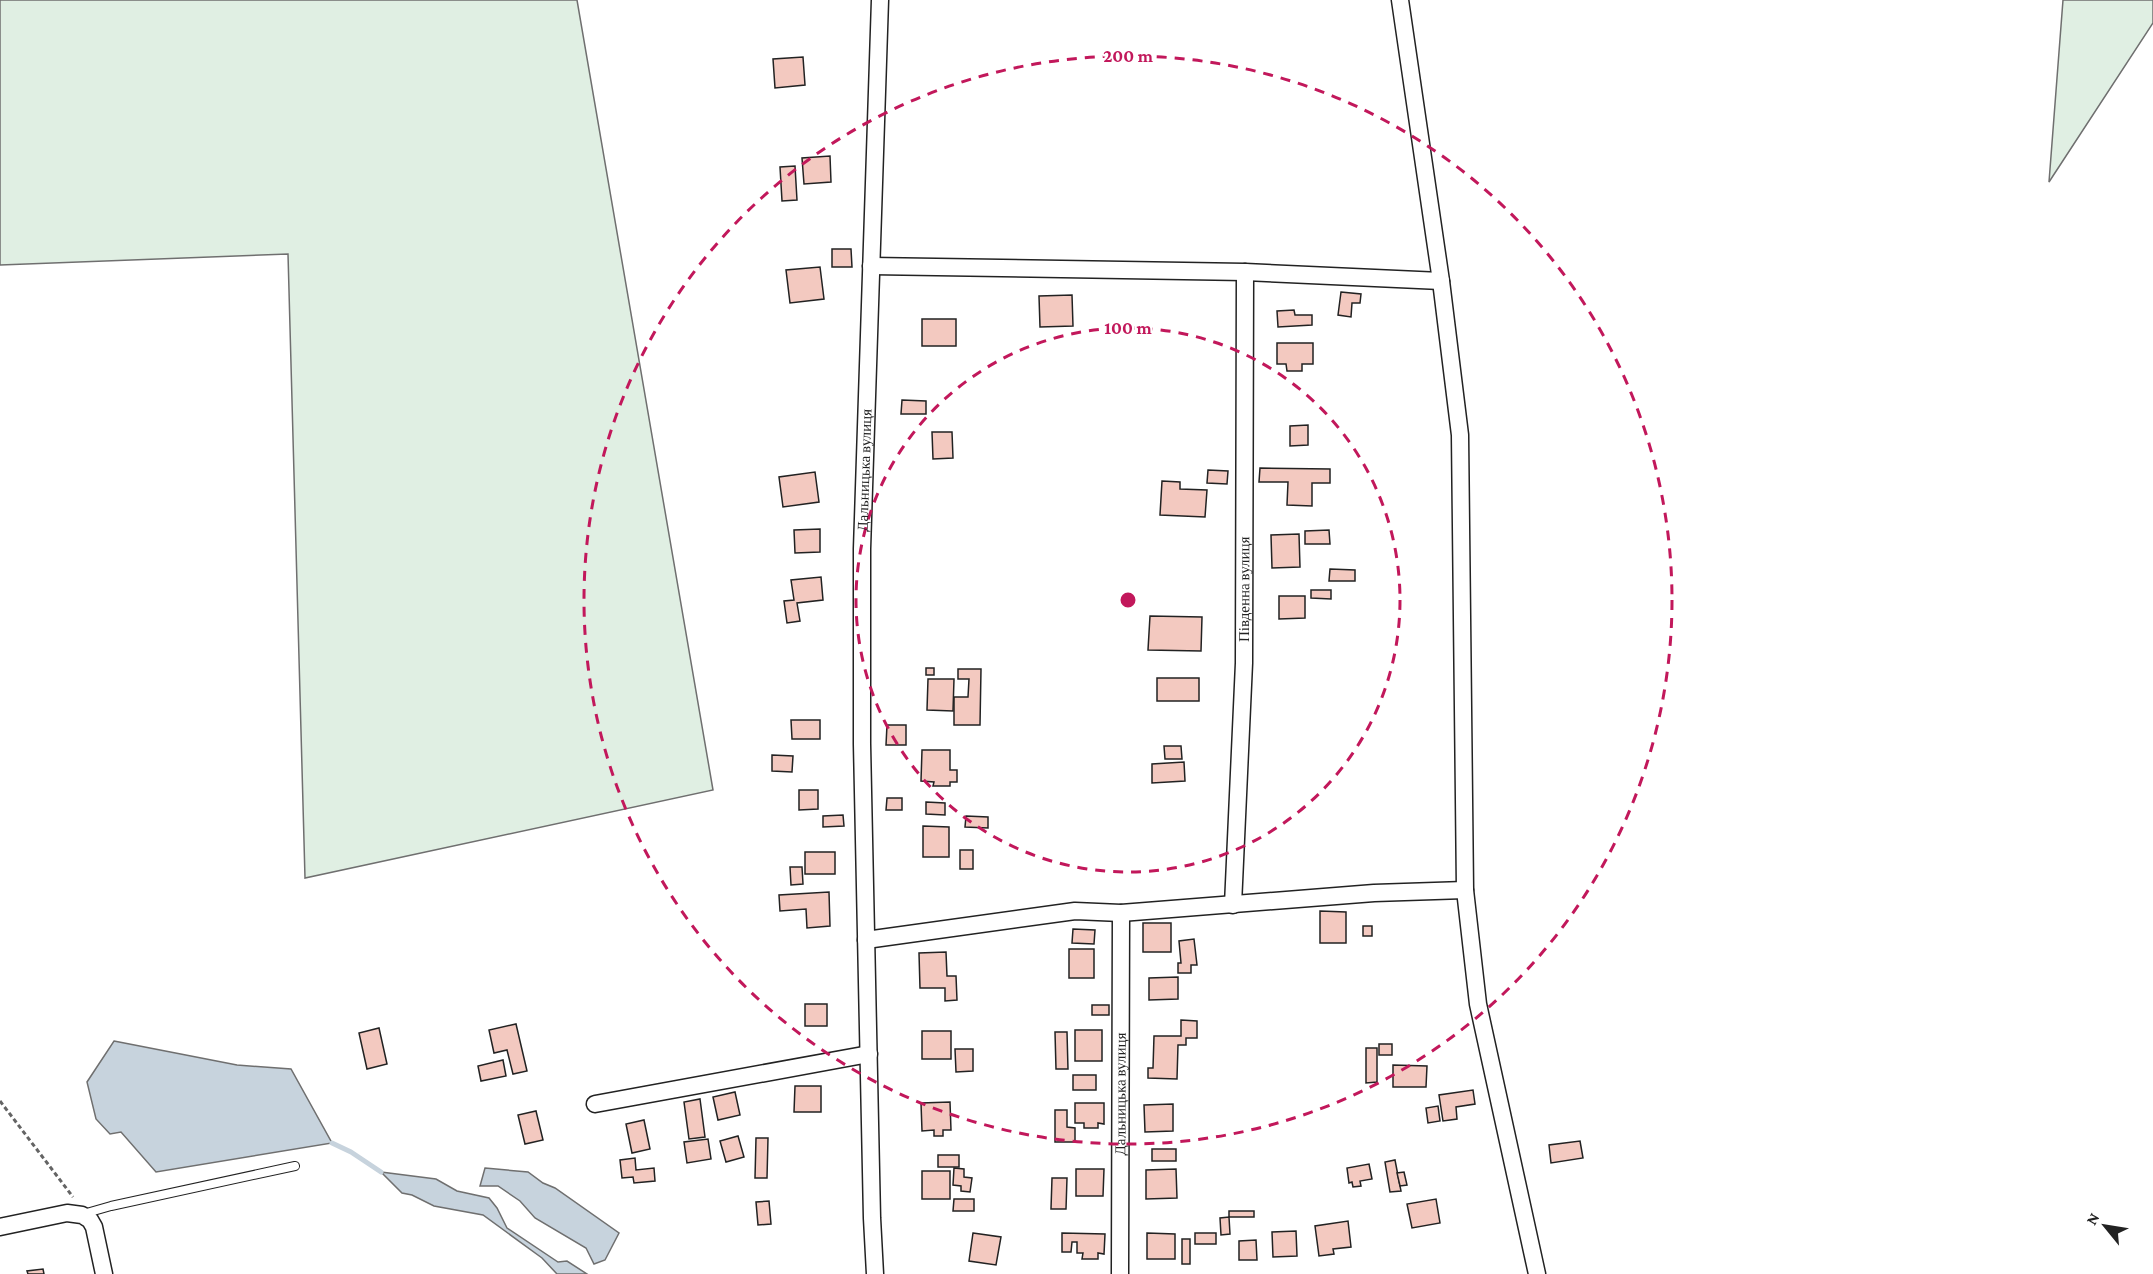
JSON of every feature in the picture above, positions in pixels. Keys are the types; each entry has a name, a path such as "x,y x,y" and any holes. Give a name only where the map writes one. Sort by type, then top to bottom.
{"street":[{"name":"Дальницька вулиця","path":"875,1274 862,744 862,549 880,0"},
{"path":"1400,0 1441,281 1460,435 1465,890 1478,1004 1537,1274"},
{"path":"871,266 1245,273 1441,281"},
{"name":"Південна вулиця","path":"1233,904 1244,663 1245,273"},
{"path":"866,940 1075,911 1121,913 1374,893 1465,890"},
{"name":"Дальницька вулиця","path":"1120,1274 1121,913"},
{"path":"595,1104 868,1054"},
{"path":"0,1227 67,1213 82,1215 90,1220 94,1227 104,1274"}],"lane":[{"path":"82,1215 111,1206 295,1166"}],"path":[{"path":"0,1101 70,1190 82,1215"}],"green space":[{"path":"0,0 577,0 713,790 305,878 288,254 0,265"},
{"path":"2063,0 2153,0 2153,23 2049,182"}],"shaded area":[{"path":"114,1041 237,1065 291,1069 332,1143 156,1172 121,1132 110,1134 96,1119 87,1082"},
{"path":"485,1168 528,1172 619,1233 605,1260 594,1264 586,1248 535,1218 520,1201 498,1186 480,1186"},
{"path":"381,1172 436,1179 457,1191 489,1198 507,1228 558,1262 567,1261 587,1274 557,1274 542,1258 483,1215 434,1206 412,1195 402,1193"}],"building":[{"path":"803,57 805,85 775,88 773,59"},
{"path":"830,156 831,182 804,184 802,158"},
{"path":"795,166 797,200 782,201 780,167"},
{"path":"832,249 851,249 852,267 832,267"},
{"path":"820,267 824,299 790,303 786,270"},
{"path":"1341,292 1361,294 1360,303 1352,303 1351,317 1338,315"},
{"path":"1072,295 1073,326 1040,327 1039,296"},
{"path":"1294,310 1295,315 1312,315 1312,325 1278,327 1277,311"},
{"path":"922,319 956,319 956,346 922,346"},
{"path":"1277,343 1313,343 1313,364 1302,364 1302,371 1287,371 1286,364 1277,364"},
{"path":"902,400 926,401 926,414 901,414"},
{"path":"1308,425 1308,445 1290,446 1290,426"},
{"path":"932,432 952,432 953,458 933,459"},
{"path":"1260,468 1330,469 1330,483 1312,483 1312,506 1287,505 1288,482 1259,482"},
{"path":"1208,470 1228,471 1227,484 1207,483"},
{"path":"815,472 819,502 783,507 779,477"},
{"path":"1162,481 1180,482 1180,489 1207,490 1205,517 1160,515"},
{"path":"820,529 820,552 795,553 794,530"},
{"path":"1329,530 1330,544 1305,544 1305,531"},
{"path":"1299,534 1300,567 1272,568 1271,535"},
{"path":"1330,569 1355,570 1355,581 1329,581"},
{"path":"821,577 823,600 797,603 800,621 787,623 784,601 794,600 791,580"},
{"path":"1311,590 1331,590 1331,599 1311,598"},
{"path":"1279,596 1305,596 1305,618 1279,619"},
{"path":"1150,616 1202,617 1201,651 1148,650"},
{"path":"926,668 934,668 934,675 926,675"},
{"path":"958,669 981,669 980,725 954,725 954,697 968,697 969,679 958,679"},
{"path":"1157,678 1199,678 1199,701 1157,701"},
{"path":"928,679 954,679 953,711 927,710"},
{"path":"791,720 820,720 820,739 792,739"},
{"path":"887,725 906,725 906,745 886,745"},
{"path":"1164,746 1181,746 1182,759 1165,759"},
{"path":"922,750 950,750 950,770 957,770 957,782 950,782 950,786 933,786 934,782 921,781"},
{"path":"772,755 793,756 792,772 772,771"},
{"path":"1184,762 1185,781 1152,783 1152,764"},
{"path":"799,790 818,790 818,809 799,810"},
{"path":"887,798 902,798 902,810 886,810"},
{"path":"926,802 945,803 945,815 926,814"},
{"path":"843,815 844,826 823,827 823,816"},
{"path":"966,816 988,817 988,828 965,827"},
{"path":"923,826 949,827 949,857 923,857"},
{"path":"960,850 973,850 973,869 960,869"},
{"path":"805,852 835,852 835,874 805,874"},
{"path":"790,867 802,867 803,884 791,885"},
{"path":"829,892 830,926 807,928 806,909 780,911 779,895"},
{"path":"1320,911 1346,912 1346,943 1320,943"},
{"path":"1143,923 1171,923 1171,952 1143,952"},
{"path":"1363,926 1372,926 1372,936 1363,936"},
{"path":"1073,929 1095,930 1094,944 1072,943"},
{"path":"1194,939 1197,965 1191,965 1191,973 1178,973 1178,963 1181,963 1179,941"},
{"path":"1069,949 1094,949 1094,978 1069,978"},
{"path":"946,952 947,976 956,976 957,1000 945,1001 945,988 920,988 919,953"},
{"path":"1178,977 1178,999 1149,1000 1149,978"},
{"path":"805,1004 827,1004 827,1026 805,1026"},
{"path":"1092,1005 1109,1005 1109,1015 1092,1015"},
{"path":"1181,1020 1197,1021 1197,1038 1186,1038 1186,1045 1178,1045 1177,1079 1148,1078 1148,1068 1153,1068 1154,1036 1181,1036"},
{"path":"516,1024 527,1071 513,1074 507,1050 494,1053 489,1030"},
{"path":"379,1028 387,1064 367,1069 359,1033"},
{"path":"1075,1030 1102,1030 1102,1061 1075,1061"},
{"path":"922,1031 951,1031 951,1059 922,1059"},
{"path":"1055,1032 1067,1032 1068,1069 1056,1069"},
{"path":"1379,1044 1392,1044 1392,1055 1379,1055"},
{"path":"1366,1048 1377,1048 1377,1082 1366,1083"},
{"path":"955,1049 973,1049 973,1071 956,1072"},
{"path":"503,1060 506,1076 481,1081 478,1066"},
{"path":"1393,1065 1427,1066 1426,1087 1393,1087"},
{"path":"1073,1075 1096,1075 1096,1090 1073,1090"},
{"path":"795,1086 821,1086 821,1112 794,1112"},
{"path":"1473,1090 1475,1104 1456,1107 1457,1119 1443,1121 1439,1095"},
{"path":"735,1092 740,1115 718,1120 713,1097"},
{"path":"700,1099 705,1137 689,1139 684,1102"},
{"path":"950,1102 951,1130 943,1130 943,1136 934,1136 934,1130 922,1131 921,1103"},
{"path":"1075,1103 1104,1103 1104,1124 1098,1123 1098,1128 1084,1128 1084,1123 1075,1123"},
{"path":"1173,1104 1173,1131 1145,1132 1144,1105"},
{"path":"1438,1106 1440,1121 1428,1123 1426,1108"},
{"path":"1055,1110 1067,1110 1067,1127 1075,1128 1075,1142 1055,1142"},
{"path":"536,1111 543,1140 525,1144 518,1115"},
{"path":"644,1120 650,1149 632,1153 626,1124"},
{"path":"738,1136 744,1157 726,1162 720,1141"},
{"path":"756,1138 768,1138 767,1178 755,1178"},
{"path":"708,1139 711,1159 687,1163 684,1142"},
{"path":"1580,1141 1583,1158 1551,1163 1549,1145"},
{"path":"1152,1149 1176,1149 1176,1161 1152,1161"},
{"path":"938,1155 959,1155 959,1167 938,1167"},
{"path":"635,1158 636,1170 654,1168 655,1181 634,1183 633,1177 622,1178 620,1160"},
{"path":"1395,1160 1401,1191 1390,1192 1385,1162"},
{"path":"1369,1164 1372,1179 1360,1181 1361,1186 1353,1187 1352,1182 1349,1183 1347,1168"},
{"path":"954,1168 964,1169 964,1177 972,1178 970,1192 961,1191 961,1186 953,1185"},
{"path":"1076,1169 1104,1169 1103,1196 1076,1196"},
{"path":"1176,1169 1177,1198 1146,1199 1146,1170"},
{"path":"922,1171 950,1171 950,1199 922,1199"},
{"path":"1404,1172 1407,1185 1400,1186 1397,1173"},
{"path":"1052,1178 1067,1178 1066,1209 1051,1209"},
{"path":"954,1199 974,1199 974,1211 953,1211"},
{"path":"1436,1199 1440,1223 1412,1228 1407,1204"},
{"path":"769,1201 771,1224 758,1225 756,1202"},
{"path":"1229,1211 1254,1211 1254,1217 1229,1217"},
{"path":"1229,1217 1230,1234 1221,1235 1220,1218"},
{"path":"1348,1221 1351,1247 1333,1249 1334,1254 1319,1256 1315,1226"},
{"path":"1296,1231 1297,1256 1273,1257 1272,1232"},
{"path":"973,1233 1001,1237 996,1265 969,1261"},
{"path":"1062,1233 1105,1234 1104,1254 1098,1253 1098,1259 1082,1259 1083,1253 1077,1253 1077,1242 1072,1242 1071,1252 1062,1252"},
{"path":"1147,1233 1175,1234 1175,1259 1147,1259"},
{"path":"1195,1233 1216,1233 1216,1244 1195,1244"},
{"path":"1182,1239 1190,1239 1190,1264 1182,1264"},
{"path":"1256,1240 1257,1260 1239,1260 1239,1241"},
{"path":"43,1269 44,1274 28,1274 27,1271"}],"waterway":[{"path":"332,1143 351,1152 381,1172"}]}
